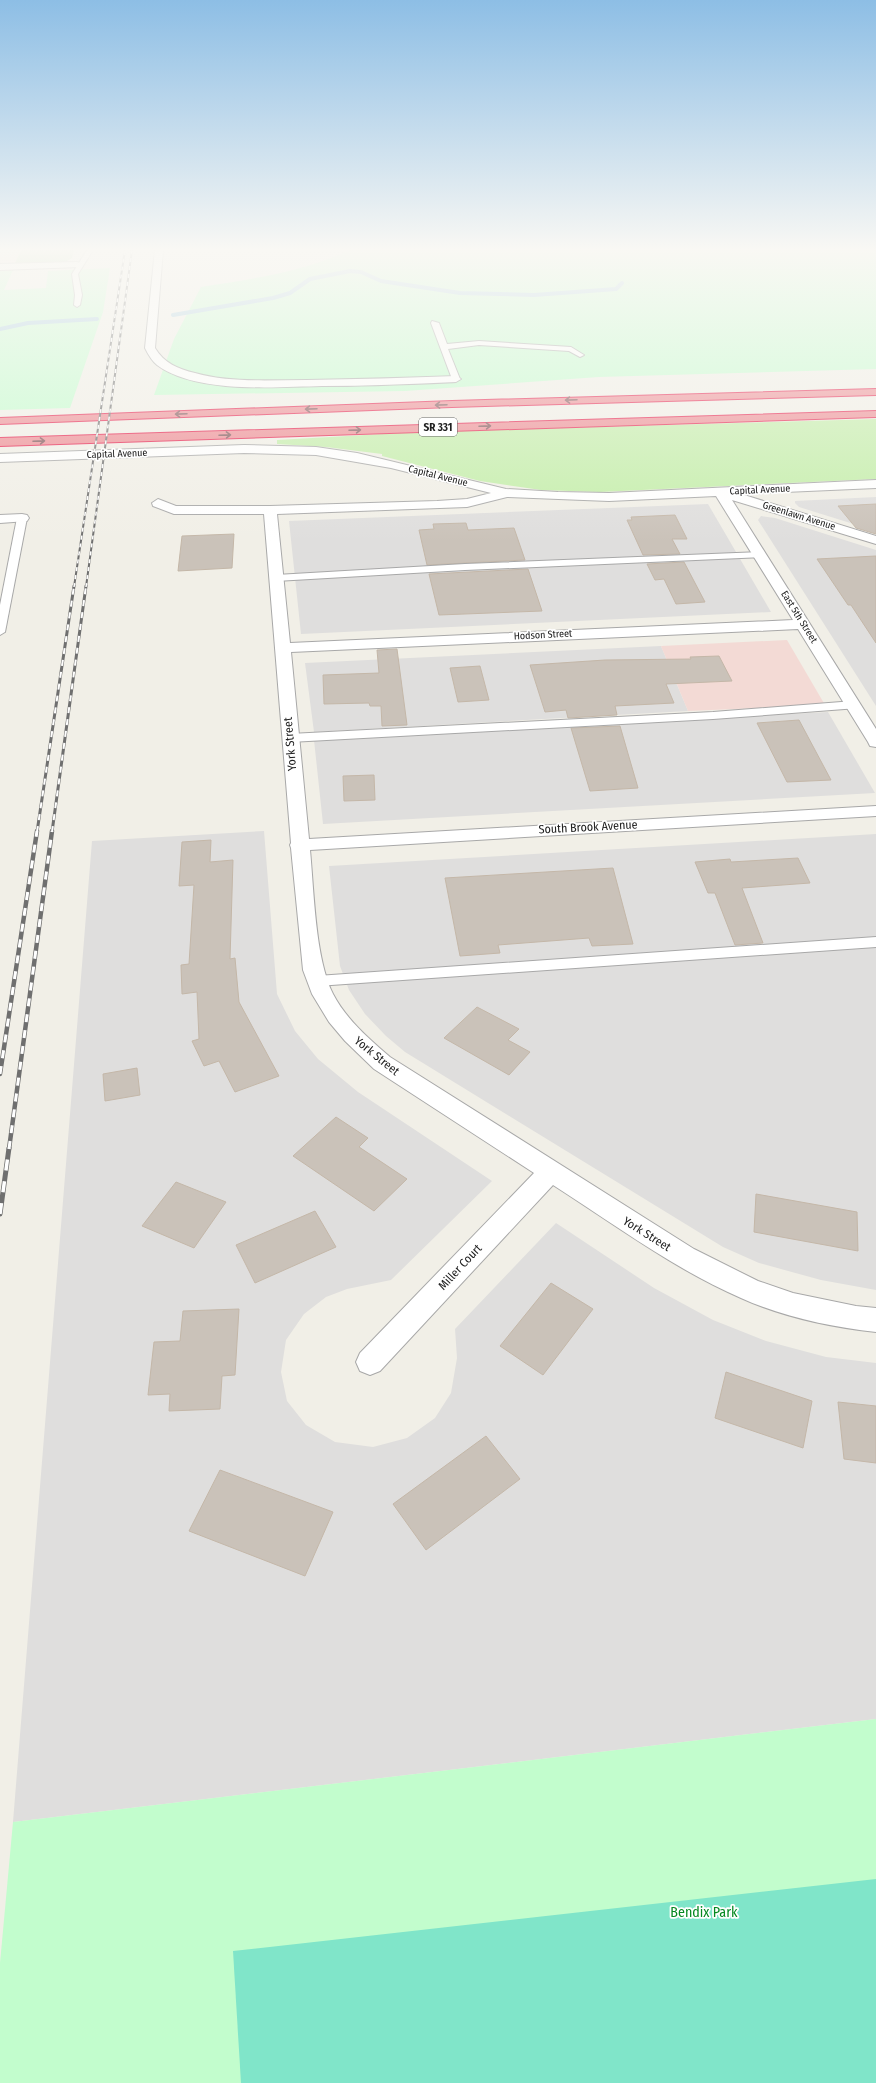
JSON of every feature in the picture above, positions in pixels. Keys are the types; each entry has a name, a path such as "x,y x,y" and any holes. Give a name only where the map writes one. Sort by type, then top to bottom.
{"highway":[{"name":"SR 331","path":"0,421 444,404 876,392"},
{"name":"Capital Avenue","path":"0,442 876,414"}],"street":[{"path":"150,347 160,362 178,372 218,381 243,384 456,379"},
{"name":"Capital Avenue","path":"0,458 244,449 316,452 357,457 392,464 506,493 609,497 876,484"},
{"name":"Greenlawn Avenue","path":"721,492 876,540"},
{"name":"East 5th Street","path":"721,492 876,742"},
{"path":"158,503 174,510 270,510 467,503 506,493"},
{"name":"York Street","path":"270,510 299,844 310,949 317,981 331,1011 354,1038 382,1063 550,1172 685,1257 750,1290 793,1305 856,1318 876,1320"},
{"path":"0,519 22,518"},
{"name":"Hodson Street","path":"282,648 804,624"},
{"name":"South Brook Avenue","path":"299,844 876,811"},
{"name":"Miller Court","path":"370,1362 550,1172"}],"lane":[{"path":"444,347 456,379"},
{"path":"544,347 571,349 580,355"},
{"path":"0,632 22,518"},
{"path":"276,578 465,567 761,555"},
{"path":"290,738 420,730 530,727 854,705"},
{"path":"317,981 876,942"}],"shaded area":[{"path":"876,497 876,531 799,507 795,503 795,501"},
{"path":"708,504 771,612 301,634 289,521"},
{"path":"761,516 775,518 876,550 876,706 758,520"},
{"path":"787,640 825,705 688,711 661,646"},
{"path":"661,646 688,711 314,732 305,663"},
{"path":"828,712 875,793 323,824 314,740"},
{"path":"264,831 277,994 295,1031 318,1059 358,1092 492,1181 391,1280 347,1289 326,1297 304,1314 286,1340 281,1372 287,1401 306,1425 335,1442 373,1447 407,1438 435,1418 451,1393 457,1358 455,1329 556,1223 654,1288 713,1320 766,1341 826,1357 876,1363 876,1719 13,1822 92,841"},
{"path":"876,834 876,1290 821,1280 759,1263 723,1247 405,1052 386,1036 365,1014 349,990 340,966 329,866"}],"green space":[{"path":"0,347 91,347 70,408 0,410"},
{"path":"171,347 876,347 876,369 599,377 405,391 154,395"},
{"path":"876,419 876,479 600,492 541,490 480,481 382,456 382,454 326,447 277,444 277,440 417,432"},
{"name":"Bendix Park","path":"876,1719 876,2083 0,2083 0,1963 13,1822"},
{"path":"876,1879 876,2083 241,2083 233,1951"}],"building":[{"path":"876,504 876,534 856,528 838,506"},
{"path":"675,515 687,539 672,539 680,554 643,555 627,520 632,520 631,517"},
{"path":"466,523 468,530 514,528 525,560 427,565 419,530 434,529 433,524"},
{"path":"234,534 232,568 178,571 182,536"},
{"path":"876,556 876,643 851,605 848,605 817,559"},
{"path":"684,562 705,602 676,604 664,579 655,580 647,564"},
{"path":"528,569 542,611 439,615 429,574"},
{"path":"397,649 407,725 382,726 381,706 370,706 369,703 324,704 323,675 379,673 377,650"},
{"path":"719,656 732,681 666,684 674,703 615,706 617,715 568,718 566,710 545,712 530,665 605,660 691,659 690,657"},
{"path":"480,666 489,700 458,702 450,668"},
{"path":"799,720 831,780 787,782 757,723"},
{"path":"620,726 638,788 590,791 571,728"},
{"path":"374,775 375,800 344,801 343,776"},
{"path":"211,840 210,862 233,860 230,959 235,958 239,1002 279,1076 235,1092 219,1061 204,1066 192,1041 199,1039 197,992 182,994 181,965 189,964 194,885 179,886 182,842"},
{"path":"798,858 810,883 742,888 763,943 735,945 715,893 708,893 695,862 730,859 731,862"},
{"path":"613,868 633,944 592,946 589,938 498,945 500,953 460,956 445,878"},
{"path":"477,1007 519,1029 508,1040 530,1052 509,1075 444,1038"},
{"path":"137,1068 140,1095 105,1101 103,1074"},
{"path":"336,1117 368,1138 359,1147 407,1179 374,1211 293,1156"},
{"path":"176,1182 226,1202 194,1248 142,1226"},
{"path":"756,1194 857,1212 858,1251 754,1232"},
{"path":"315,1211 336,1247 255,1283 236,1245"},
{"path":"551,1283 593,1309 543,1375 500,1346"},
{"path":"239,1309 235,1375 222,1376 220,1409 169,1411 170,1394 148,1395 154,1342 180,1341 183,1311"},
{"path":"726,1372 812,1401 803,1448 715,1418"},
{"path":"838,1402 876,1406 876,1463 844,1459"},
{"path":"486,1436 520,1479 426,1550 393,1504"},
{"path":"220,1470 333,1512 305,1576 189,1531"}],"railway":[{"path":"74,587 110,347"},
{"path":"86,587 119,347"},
{"path":"37,832 74,586"},
{"path":"52,832 86,586"},
{"path":"0,1074 37,831"},
{"path":"9,1149 52,831"},
{"path":"0,1214 9,1148"}]}
